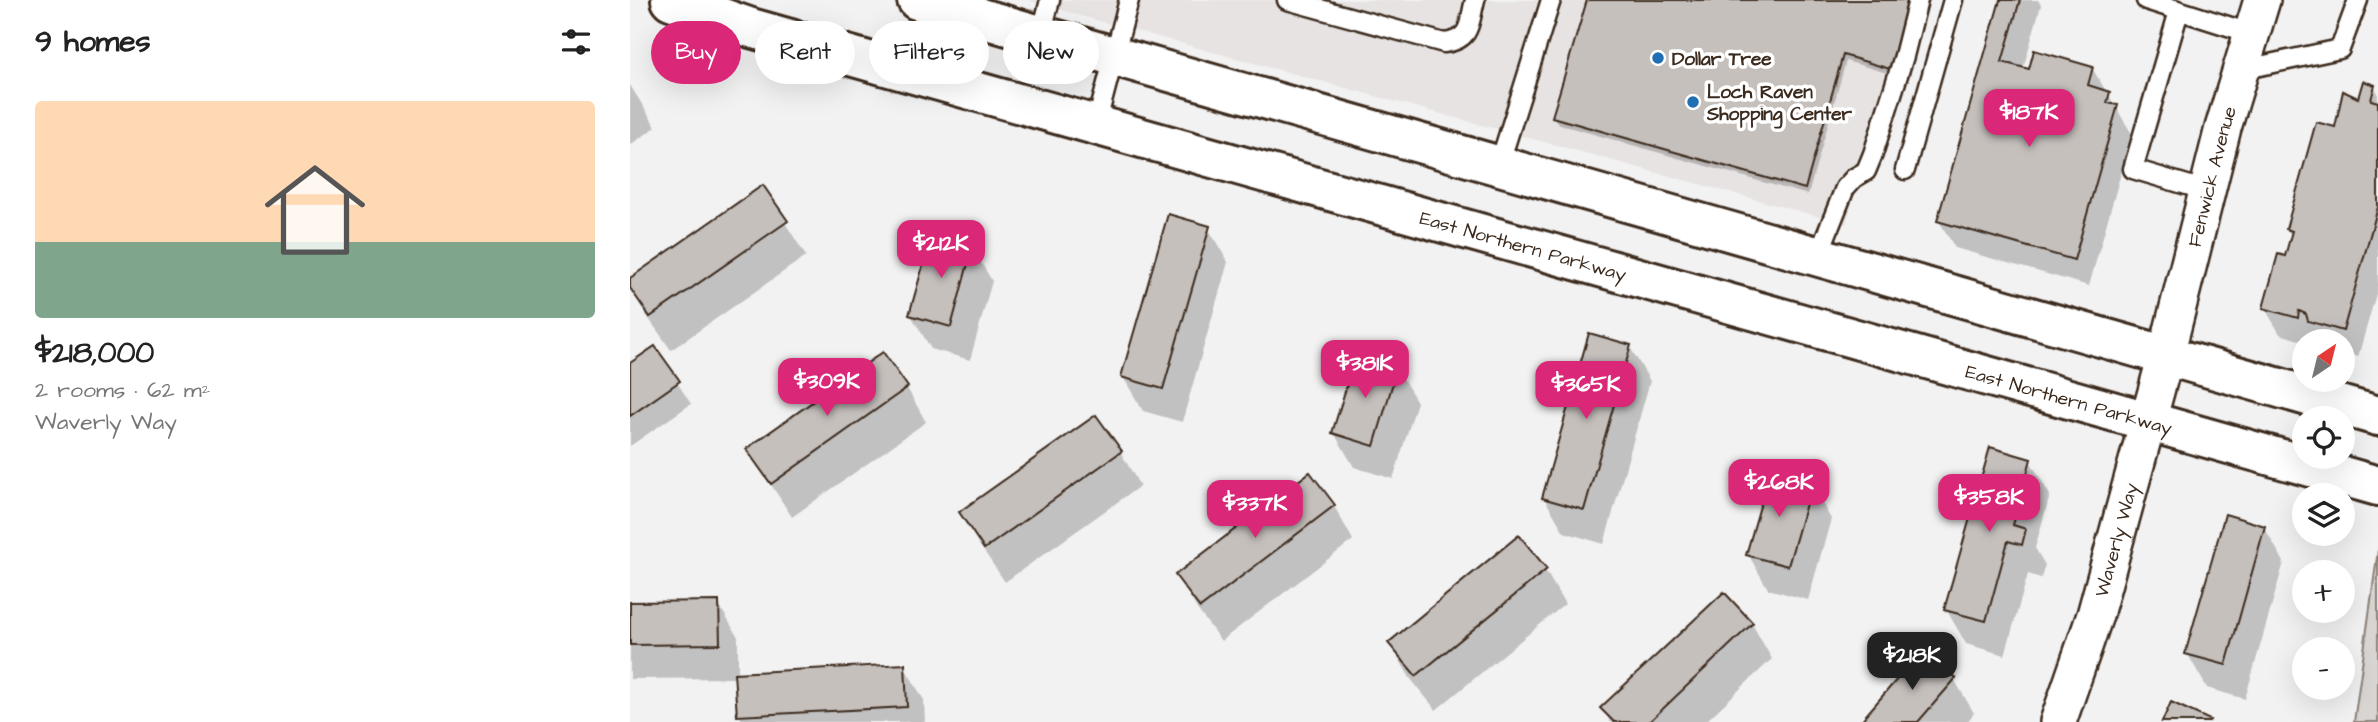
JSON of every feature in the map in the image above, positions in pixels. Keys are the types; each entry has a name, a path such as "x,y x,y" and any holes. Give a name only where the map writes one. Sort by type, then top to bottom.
{"main road":[{"name":"East Northern Parkway","path":"671,0 751,27 2378,486"},
{"path":"917,0 1046,18 1113,55 2378,415"}],"street":[{"name":"Fenwick Avenue","path":"2166,355 2207,191 2262,0"},
{"name":"Waverly Way","path":"2058,722 2095,615 2166,355"}],"lane":[{"path":"1096,125 1129,0"},
{"path":"1287,0 1444,43 1457,42 1466,35 1475,0"},
{"path":"1499,165 1551,0"},
{"path":"1818,256 1845,188 1854,178 1866,171 1873,154 1904,56 1918,0"},
{"path":"1905,170 1953,0"},
{"path":"2146,0 2253,34"},
{"path":"2241,70 2340,48 2358,0"},
{"path":"2179,11 2133,169 2207,191"}],"shaded area":[{"path":"1029,0 1910,0 1846,224"},
{"path":"2378,550 2378,722 2354,722"}],"building":[{"name":"Loch Raven Shopping Center","path":"1587,0 1909,0 1890,69 1843,55 1805,189 1552,117"},
{"path":"2000,0 2020,0 2002,62 2029,69 2034,50 2093,67 2088,85 2110,92 2107,103 2118,105 2074,260 1937,221"},
{"path":"2363,81 2375,85 2371,100 2378,102 2378,207 2344,329 2336,329 2308,321 2306,314 2299,311 2298,318 2263,308 2278,254 2285,256 2292,231 2286,229 2316,122 2335,127 2343,91 2358,98"},
{"path":"763,185 788,221 650,317 630,288 630,278"},
{"path":"1168,214 1210,226 1163,389 1121,377"},
{"path":"932,234 973,245 951,327 909,315"},
{"path":"1589,333 1631,345 1584,510 1542,498"},
{"path":"655,346 680,381 630,416 630,363"},
{"path":"883,352 908,387 771,484 746,449"},
{"path":"1357,353 1398,366 1374,446 1332,433"},
{"path":"1096,415 1122,451 984,549 959,512"},
{"path":"1990,447 2031,459 2013,525 2026,529 2022,545 2008,541 1986,621 1944,610"},
{"path":"1770,471 1812,483 1788,566 1746,555"},
{"path":"1310,472 1335,505 1200,608 1175,575"},
{"path":"2225,514 2265,526 2226,665 2185,654"},
{"path":"1519,535 1547,569 1416,676 1388,643"},
{"path":"1724,592 1753,623 1649,722 1614,722 1600,708"},
{"path":"719,601 720,644 630,645 630,602"},
{"path":"1923,649 1956,678 1918,722 1860,722"},
{"path":"905,664 907,707 737,716 734,673"},
{"path":"2171,702 2210,720 2162,722"}],"place":[{"name":"Dollar Tree","path":"1658,58"},
{"name":"Loch Raven Shopping Center","path":"1693,102"}]}
